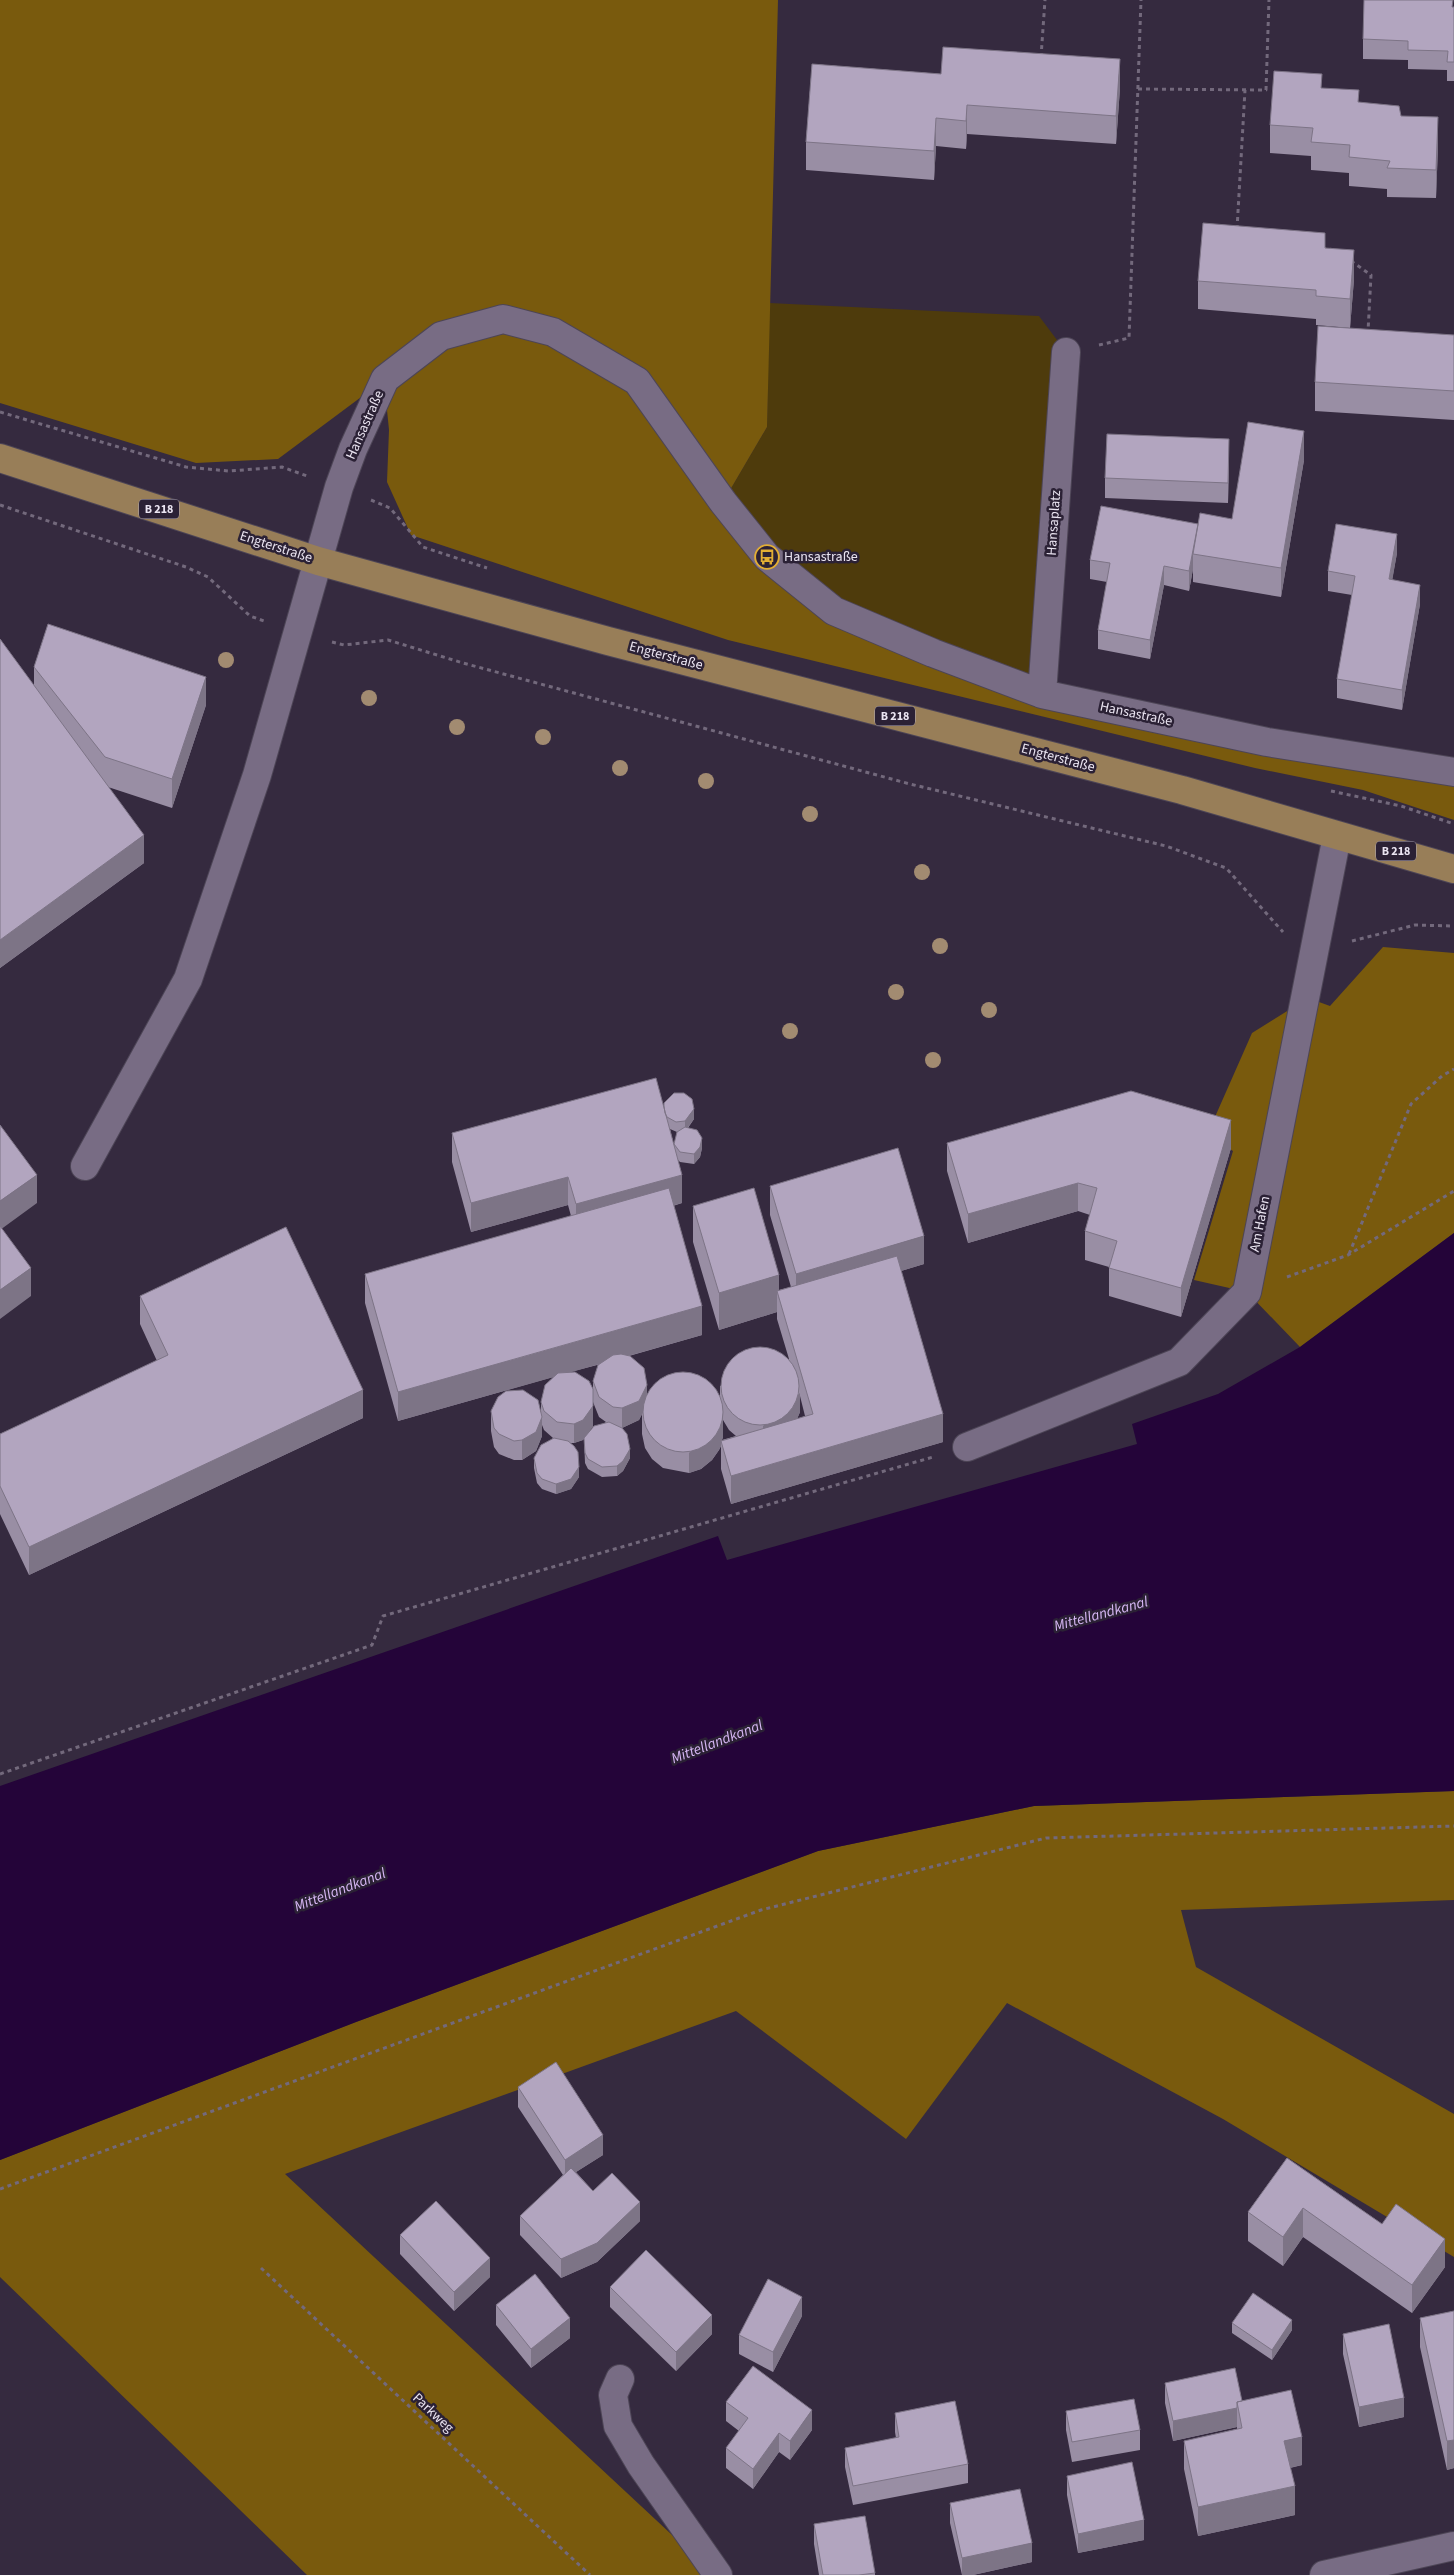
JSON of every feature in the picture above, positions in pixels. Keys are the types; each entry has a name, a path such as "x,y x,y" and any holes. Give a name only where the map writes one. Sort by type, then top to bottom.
{"main road":[{"name":"Engterstraße","path":"0,458 318,561 608,641 1182,790 1337,836"},
{"name":"B 218","path":"1337,836 1417,857 1454,869"}],"street":[{"name":"Hansastraße","path":"85,1166 188,979 257,775 339,487 353,449 385,379 441,336 503,319 553,332 637,381 723,502 767,557 834,611 933,653 1042,694 1267,742 1454,772"},
{"name":"Hansaplatz","path":"1042,694 1066,352"},
{"name":"Am Hafen","path":"1247,1292 1337,836"},
{"path":"967,1447 1179,1362 1247,1292"},
{"path":"620,2378 613,2395 618,2426 641,2465 718,2575"},
{"path":"1324,2575 1454,2546"}],"path":[{"path":"1041,64 1045,0"},
{"path":"1066,352 1129,338 1141,0"},
{"path":"1266,90 1269,0"},
{"path":"1138,88 1266,90 1275,92"},
{"path":"1236,234 1245,90"},
{"path":"1314,247 1333,248 1341,254"},
{"path":"1348,259 1370,274 1368,333"},
{"path":"0,412 186,467 229,471 282,467 339,487"},
{"path":"0,505 186,567 208,577 250,616 297,634 344,645 388,640 463,663 910,784 1166,846 1226,868 1281,931 1315,943 1347,943 1415,925 1454,926"},
{"path":"1348,1255 1411,1104 1442,1076 1454,1069"},
{"path":"1247,1292 1348,1255 1454,1191"},
{"path":"0,1774 372,1645 384,1616 967,1447"},
{"path":"0,2189 761,1910 1036,1840 1046,1838 1454,1826"},
{"name":"Parkweg","path":"261,2268 590,2575"}],"shaded area":[{"path":"0,0 778,0 767,427 723,502 834,611 1042,694 1454,772 1454,820 1363,790 1255,768 728,640 411,535 387,482 389,430 384,380 278,459 196,463 0,403"},
{"path":"769,303 1039,316 1066,352 1042,694 834,611 723,502 767,427"},
{"path":"1383,947 1454,953 1454,1233 1300,1347 1247,1292 1194,1280 1233,1151 1207,1135 1252,1033 1308,998 1330,1006"},
{"path":"1454,1791 1454,1900 1181,1910 1196,1967 1454,2114 1454,2257 1223,2119 1007,2003 906,2139 736,2011 285,2174 715,2575 307,2575 0,2277 0,2160 356,2022 818,1851 1034,1806"}],"water":[{"name":"Mittellandkanal","path":"1454,1233 1454,1791 1034,1806 818,1851 356,2022 0,2160 0,1786 718,1536 727,1560 1137,1444 1132,1424 1218,1394 1300,1347"}],"building":[{"path":"1364,0 1453,0 1454,62 1447,62 1448,51 1408,50 1408,41 1363,39"},
{"path":"943,47 1120,59 1116,116 967,105 966,121 936,118 934,151 806,142 812,64 941,74"},
{"path":"1274,71 1322,74 1321,88 1359,90 1358,102 1399,106 1401,116 1438,117 1436,170 1387,168 1390,161 1349,157 1350,145 1311,142 1313,128 1270,125"},
{"path":"1203,223 1325,233 1325,248 1354,250 1350,299 1316,296 1316,290 1198,281"},
{"path":"1318,326 1454,335 1454,391 1315,382"},
{"path":"1248,422 1304,431 1281,568 1193,554 1200,513 1232,519"},
{"path":"1107,434 1229,439 1228,483 1105,478"},
{"path":"1101,506 1198,524 1189,571 1164,566 1150,640 1098,630 1110,563 1090,560"},
{"path":"1336,524 1397,534 1389,579 1420,585 1402,690 1337,679 1355,576 1328,571"},
{"path":"48,624 206,677 172,779 105,757 34,667"},
{"path":"0,639 144,835 0,940"},
{"path":"656,1078 682,1175 576,1204 568,1177 471,1203 452,1133"},
{"path":"1131,1091 1231,1120 1181,1288 1109,1268 1117,1241 1085,1231 1097,1188 1078,1183 968,1214 947,1143"},
{"path":"674,1093 684,1093 692,1099 694,1109 685,1121 676,1122 667,1117 665,1113 664,1103"},
{"path":"0,1125 37,1175 0,1201"},
{"path":"685,1127 697,1130 702,1138 700,1147 694,1154 680,1152 674,1144 677,1132"},
{"path":"898,1148 924,1236 796,1274 770,1186"},
{"path":"669,1188 702,1306 398,1392 365,1274"},
{"path":"754,1188 779,1275 719,1293 693,1206"},
{"path":"0,1226 31,1268 0,1290"},
{"path":"286,1227 363,1390 29,1547 0,1486 0,1434 168,1355 140,1296"},
{"path":"897,1256 943,1414 731,1476 721,1441 813,1414 777,1291"},
{"path":"752,1347 768,1347 782,1353 793,1364 799,1378 799,1394 793,1408 782,1419 768,1425 752,1425 738,1419 727,1408 721,1394 721,1378 727,1364 738,1353"},
{"path":"613,1355 630,1356 644,1368 647,1385 639,1401 622,1408 613,1407 599,1397 593,1381 598,1365"},
{"path":"575,1372 589,1381 593,1389 593,1406 583,1420 574,1424 557,1422 544,1411 541,1402 545,1385 558,1373"},
{"path":"675,1372 691,1372 712,1383 723,1404 723,1420 712,1441 691,1452 675,1452 661,1446 649,1434 643,1420 643,1404 649,1390 661,1378"},
{"path":"523,1390 538,1400 542,1417 536,1432 522,1440 514,1441 499,1434 494,1428 491,1411 498,1397 506,1391"},
{"path":"609,1422 622,1428 627,1434 630,1449 623,1461 617,1466 602,1467 588,1459 585,1453 584,1438 594,1426"},
{"path":"554,1438 568,1441 574,1446 578,1452 579,1467 571,1479 556,1484 542,1479 537,1473 534,1458 541,1445"},
{"path":"556,2062 603,2135 565,2160 518,2087"},
{"path":"1287,2158 1382,2224 1396,2204 1445,2239 1412,2285 1303,2208 1283,2237 1248,2212"},
{"path":"571,2168 593,2191 612,2173 640,2202 597,2243 561,2259 520,2216"},
{"path":"436,2201 490,2258 454,2292 400,2235"},
{"path":"646,2250 712,2315 676,2352 610,2287"},
{"path":"535,2274 570,2318 531,2349 496,2305"},
{"path":"768,2279 802,2297 773,2352 739,2335"},
{"path":"1253,2293 1292,2320 1272,2350 1232,2323"},
{"path":"1454,2311 1454,2440 1447,2441 1420,2318"},
{"path":"1389,2324 1404,2398 1359,2407 1343,2334"},
{"path":"753,2366 812,2410 790,2441 779,2433 753,2469 726,2448 748,2418 726,2402"},
{"path":"1235,2368 1242,2401 1237,2402 1237,2408 1173,2421 1165,2383"},
{"path":"1291,2390 1302,2437 1284,2441 1295,2486 1198,2507 1184,2441 1242,2428 1237,2402"},
{"path":"1134,2399 1140,2430 1072,2442 1066,2411"},
{"path":"955,2401 968,2464 853,2486 845,2448 899,2437 895,2413"},
{"path":"1132,2462 1144,2520 1078,2534 1067,2476"},
{"path":"1020,2489 1032,2543 962,2558 950,2503"},
{"path":"865,2516 875,2573 823,2575 814,2524"}],"place":[{"name":"Hansastraße","path":"767,557"}]}
